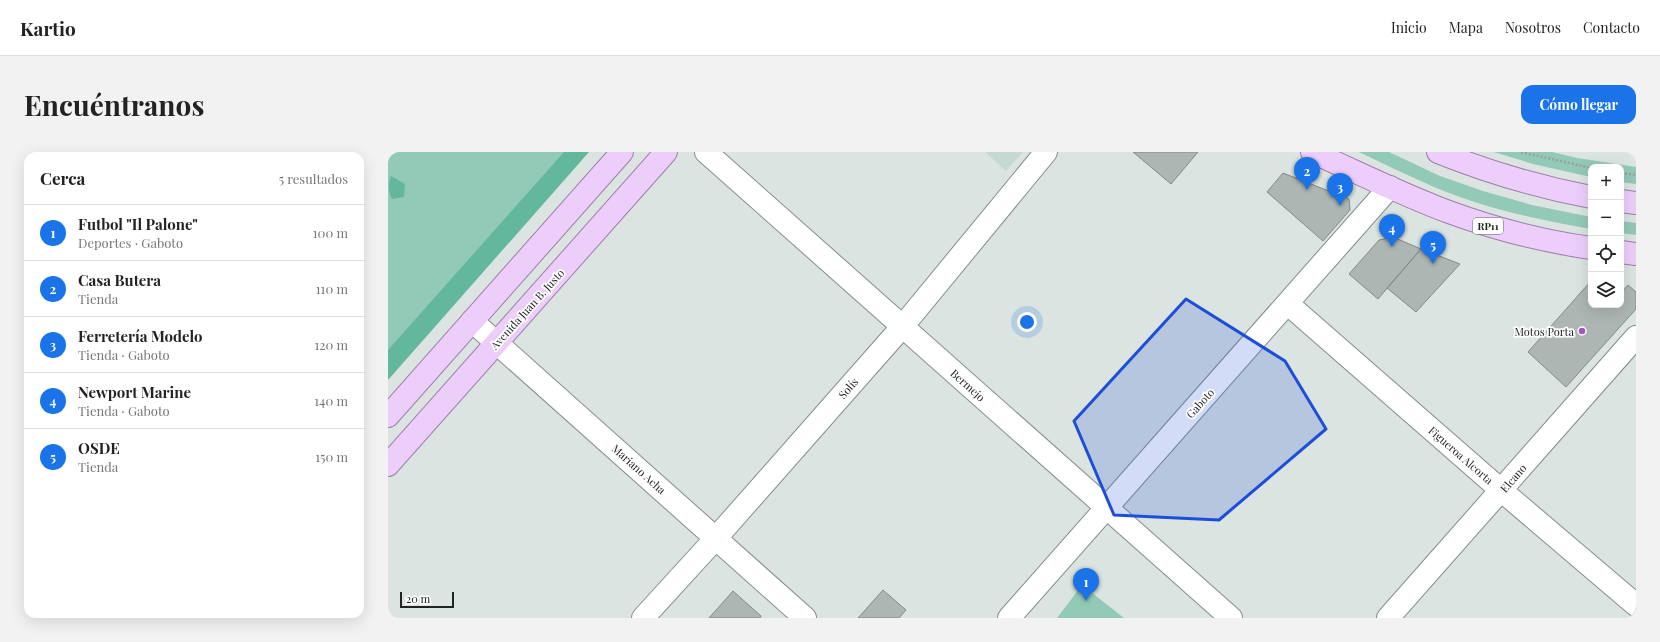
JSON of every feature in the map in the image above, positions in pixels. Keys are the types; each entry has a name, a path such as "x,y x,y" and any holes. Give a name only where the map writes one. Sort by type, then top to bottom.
{"main road":[{"path":"388,416 622,152"},
{"name":"Avenida Juan B. Justo","path":"388,465 666,152"},
{"name":"RP11","path":"1312,152 1448,212 1511,233 1556,243 1588,248"},
{"path":"1438,152 1483,170 1522,182 1588,196"},
{"path":"1624,201 1636,203"},
{"path":"1624,252 1636,254"}],"street":[{"name":"Bermejo","path":"706,152 1231,618"},
{"name":"Solís","path":"643,618 716,538 902,327 1046,152"},
{"name":"Gaboto","path":"1009,618 1390,187"},
{"name":"Figueroa Alcorta","path":"1288,304 1636,605"},
{"name":"Mariano Acha","path":"472,321 805,618"},
{"name":"Elcano","path":"1388,618 1636,337"}],"path":[{"path":"1521,152 1588,167"},
{"path":"1624,173 1636,175"}],"highlighted area":[{"path":"1186,299 1285,361 1326,429 1219,520 1114,515 1074,421"}],"shaded area":[{"path":"985,152 1023,152 1006,171"}],"green space":[{"path":"388,152 585,152 388,375"},
{"path":"564,152 589,152 388,380 388,350"},
{"path":"1359,152 1389,152 1440,176 1483,191 1532,205 1588,216 1588,228 1551,222 1492,207 1434,187"},
{"path":"1494,152 1552,152 1577,158 1616,164 1588,164 1588,176 1533,164"},
{"path":"1624,165 1636,167 1636,184 1624,182"},
{"path":"391,176 405,184 404,197 392,199 389,188"},
{"path":"1624,221 1636,223 1636,235 1624,233"},
{"path":"1082,585 1124,618 1057,618"}],"building":[{"path":"1133,152 1198,152 1171,184"},
{"path":"1283,173 1349,199 1350,210 1323,241 1267,192"},
{"path":"1393,237 1421,249 1378,299 1349,274 1379,240"},
{"path":"1421,249 1460,264 1416,312 1387,288"},
{"name":"Motos Porta","path":"1588,284 1588,308 1624,308 1624,290 1628,285 1636,292 1636,309 1566,387 1528,352"},
{"path":"883,590 906,610 899,618 858,618"},
{"path":"733,591 761,616 760,618 709,618"}],"place":[{"name":"Casa Butera","path":"1307,190"},
{"name":"Ferretería Modelo","path":"1340,206"},
{"name":"Newport Marine","path":"1392,247"},
{"name":"OSDE","path":"1433,264"},
{"name":"Motos Porta","path":"1582,331"},
{"name":"Futbol \"Il Palone\"","path":"1086,601"}]}
